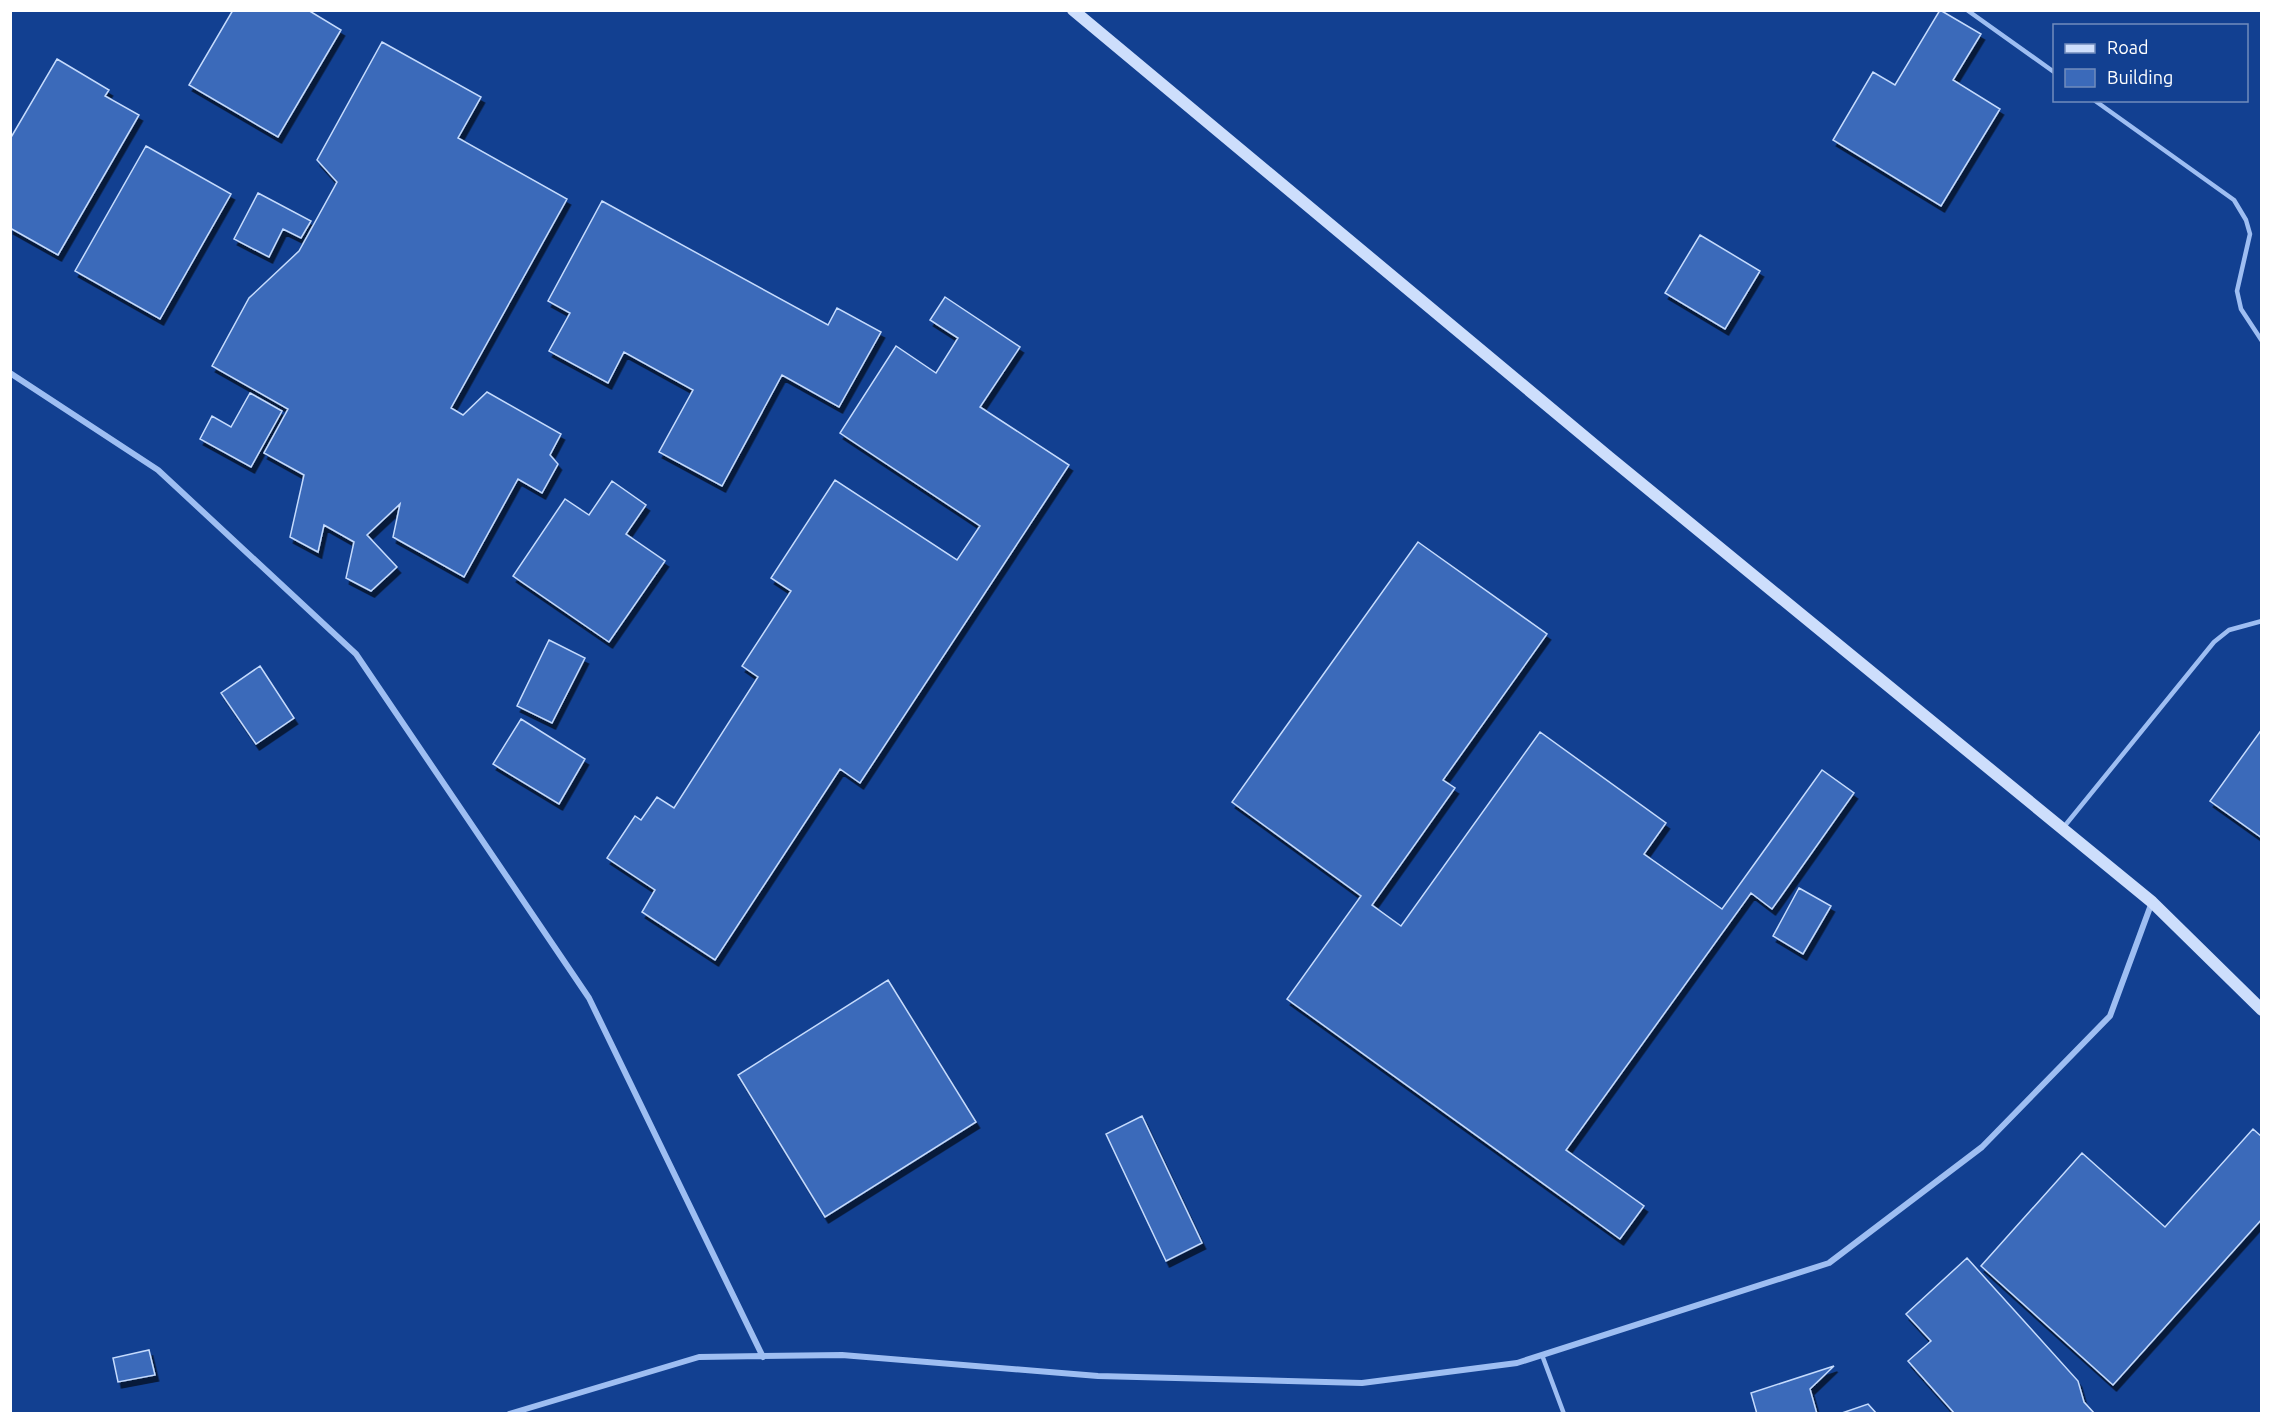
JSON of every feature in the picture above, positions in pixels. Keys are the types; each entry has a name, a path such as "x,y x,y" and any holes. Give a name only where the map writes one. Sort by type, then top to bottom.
{"main road":[{"path":"1073,10 1608,457 2152,902 2262,1010"}],"street":[{"path":"10,373 159,470 356,654 589,998 763,1357"},
{"path":"509,1413 699,1358 842,1355 1098,1376 1362,1383 1517,1363 1829,1263 1982,1147 2110,1016 2152,902"}],"lane":[{"path":"1966,10 2053,71"},
{"path":"2097,102 2234,200 2246,220 2250,234 2237,291 2241,309 2262,341"},
{"path":"2063,828 2214,642 2229,630 2262,621"},
{"path":"1542,1355 1564,1413"}],"building":[{"path":"233,10 308,10 341,30 278,137 189,85"},
{"path":"1940,10 1981,34 1953,80 2000,109 1941,206 1833,140 1873,72 1895,85"},
{"path":"382,42 481,97 458,138 567,199 451,408 463,415 487,392 561,434 550,455 558,464 542,493 518,479 464,577 393,537 400,504 367,535 397,567 371,591 346,578 354,542 324,525 318,552 290,537 304,475 264,453 288,409 212,366 249,298 299,251 337,182 317,160"},
{"path":"57,59 109,90 105,96 139,115 58,255 10,228 10,139"},
{"path":"146,146 231,194 160,319 75,271"},
{"path":"258,193 311,221 301,238 283,229 269,257 234,239"},
{"path":"602,201 828,325 837,308 881,332 839,407 782,375 722,486 659,452 693,390 624,352 608,383 549,351 570,313 548,301"},
{"path":"1700,235 1760,271 1725,329 1665,293"},
{"path":"945,297 1020,347 980,407 1069,465 860,783 840,769 715,960 642,912 655,890 607,858 635,816 641,820 657,797 674,808 758,677 742,666 791,591 771,578 835,480 957,560 980,526 840,433 896,346 936,373 958,338 930,320"},
{"path":"250,393 282,411 251,467 200,439 212,416 231,427"},
{"path":"612,481 646,505 626,534 665,561 609,642 513,576 565,499 589,515"},
{"path":"1418,542 1547,634 1443,780 1455,788 1372,905 1401,926 1540,732 1666,823 1644,854 1722,909 1822,770 1854,793 1772,909 1751,893 1566,1150 1644,1206 1620,1239 1287,999 1361,896 1232,802"},
{"path":"549,640 585,658 552,723 517,706"},
{"path":"260,666 294,718 256,744 221,693"},
{"path":"521,719 585,759 559,804 493,764"},
{"path":"2262,729 2262,838 2210,801"},
{"path":"1799,888 1831,906 1803,954 1773,936"},
{"path":"888,980 976,1122 825,1217 738,1075"},
{"path":"1142,1116 1202,1243 1166,1261 1106,1134"},
{"path":"2253,1129 2262,1137 2262,1219 2113,1385 1981,1266 2082,1153 2165,1227"},
{"path":"1967,1258 2078,1381 2084,1402 2095,1414 1955,1414 1908,1361 1931,1341 1906,1314"},
{"path":"149,1350 155,1375 118,1382 113,1358"},
{"path":"1834,1366 1810,1389 1817,1414 1757,1414 1751,1393"},
{"path":"1868,1404 1877,1414 1839,1414"}]}
